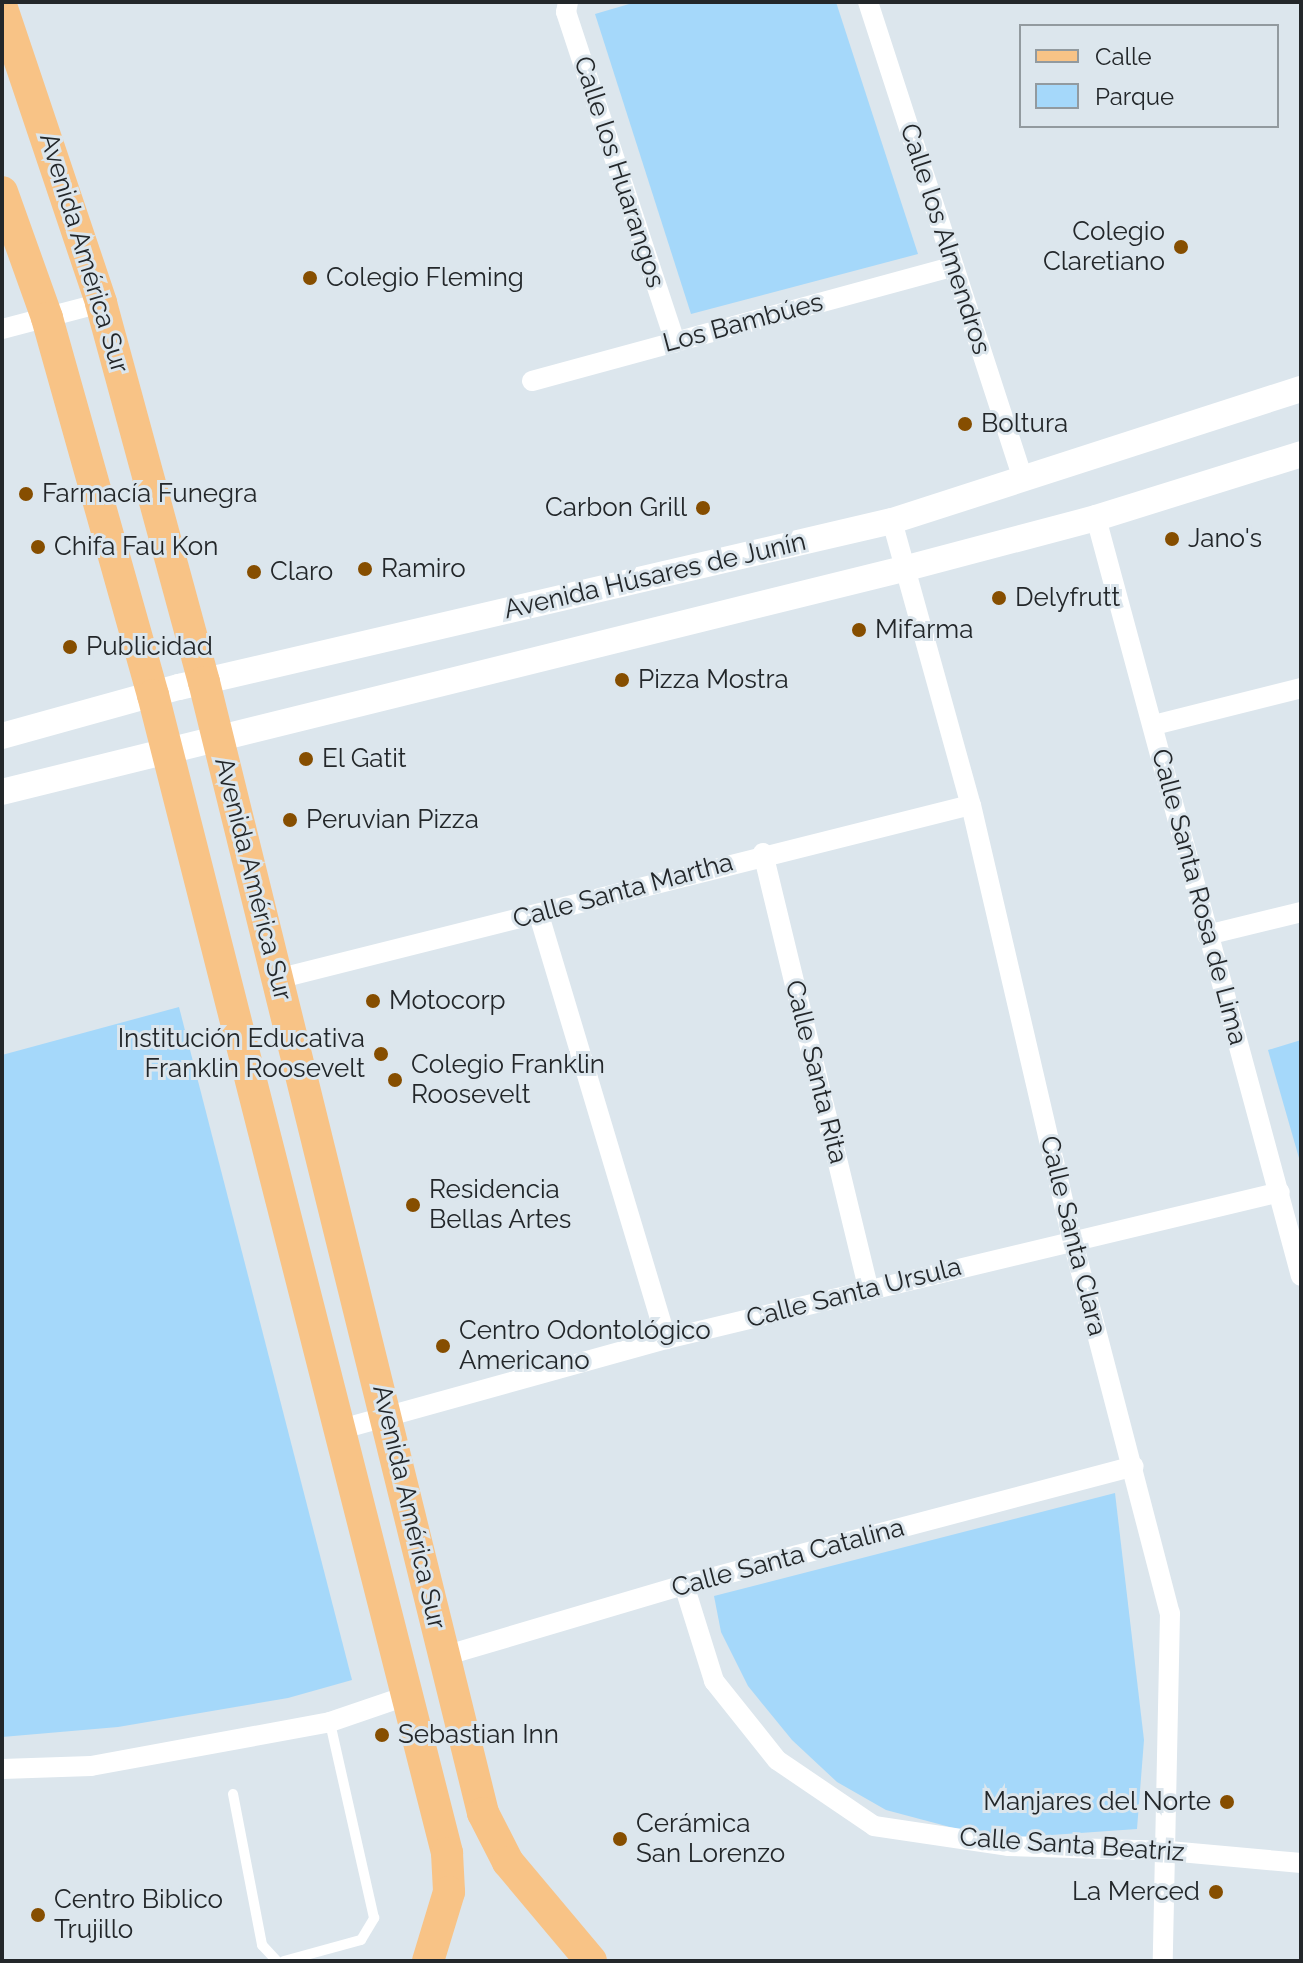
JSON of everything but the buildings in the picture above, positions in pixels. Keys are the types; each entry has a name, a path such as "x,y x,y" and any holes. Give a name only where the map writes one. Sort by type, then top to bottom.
{"main road":[{"name":"Avenida América Sur","path":"2,8 101,303 204,682 389,1417 483,1813 508,1862 591,1961"},
{"name":"Avenida América Sur","path":"2,192 47,318 153,695 338,1430 409,1695 447,1853 449,1892 428,1961"}],"street":[{"name":"Calle los Huarangos","path":"568,2 566,12 675,342"},
{"name":"Calle los Almendros","path":"868,2 1022,477"},
{"name":"Los Bambúes","path":"532,381 954,266"},
{"path":"2,329 101,303"},
{"name":"Avenida Húsares de Junín","path":"2,736 204,682 892,521 1301,389"},
{"name":"Avenida Húsares de Junín","path":"2,792 907,568 1096,518 1301,454"},
{"name":"Calle Santa Rosa de Lima","path":"1096,518 1301,1276"},
{"name":"Calle Santa Clara","path":"892,521 971,805 1072,1238 1170,1613 1169,1851 1163,1961"},
{"path":"1154,725 1301,688"},
{"name":"Calle Santa Martha","path":"277,979 539,915 763,853 971,805"},
{"name":"Calle Santa Rita","path":"763,853 869,1290"},
{"path":"1207,935 1301,912"},
{"path":"539,915 666,1339"},
{"name":"Calle Santa Ursula","path":"338,1430 666,1339 1072,1238 1280,1192"},
{"name":"Calle Santa Catalina","path":"444,1656 684,1585 1133,1466"},
{"name":"Calle Santa Beatriz","path":"684,1585 714,1681 777,1760 874,1826 1008,1846 1169,1851 1301,1863"},
{"path":"2,1769 91,1766 330,1722 409,1695"}],"lane":[{"path":"284,1961 361,1940 374,1918 330,1722"},
{"path":"233,1794 262,1945 277,1961"}],"green space":[{"path":"636,2 836,2 918,254 691,314 595,14"},
{"path":"179,1007 352,1680 288,1698 118,1727 2,1737 2,1055"},
{"path":"1301,1040 1301,1165 1268,1050"},
{"path":"1115,1493 1144,1740 1137,1829 995,1839 886,1810 837,1782 792,1740 748,1686 721,1632 714,1596"}],"place":[{"name":"Colegio Claretiano","path":"1181,247"},
{"name":"Colegio Fleming","path":"310,278"},
{"name":"Boltura","path":"965,424"},
{"name":"Farmacía Funegra","path":"26,494"},
{"name":"Carbon Grill","path":"703,508"},
{"name":"Jano's","path":"1172,539"},
{"name":"Chifa Fau Kon","path":"38,547"},
{"name":"Ramiro","path":"365,569"},
{"name":"Claro","path":"254,572"},
{"name":"Delyfrutt","path":"999,598"},
{"name":"Mifarma","path":"859,630"},
{"name":"Publicidad","path":"70,647"},
{"name":"Pizza Mostra","path":"622,680"},
{"name":"El Gatit","path":"306,759"},
{"name":"Peruvian Pizza","path":"290,820"},
{"name":"Motocorp","path":"373,1001"},
{"name":"Institución Educativa Franklin Roosevelt","path":"381,1054"},
{"name":"Colegio Franklin Roosevelt","path":"395,1080"},
{"name":"Residencia Bellas Artes","path":"413,1205"},
{"name":"Centro Odontológico Americano","path":"443,1346"},
{"name":"Sebastian Inn","path":"382,1735"},
{"name":"Manjares del Norte","path":"1227,1802"},
{"name":"Cerámica San Lorenzo","path":"620,1839"},
{"name":"La Merced","path":"1216,1892"},
{"name":"Centro Biblico Trujillo","path":"38,1915"}]}
